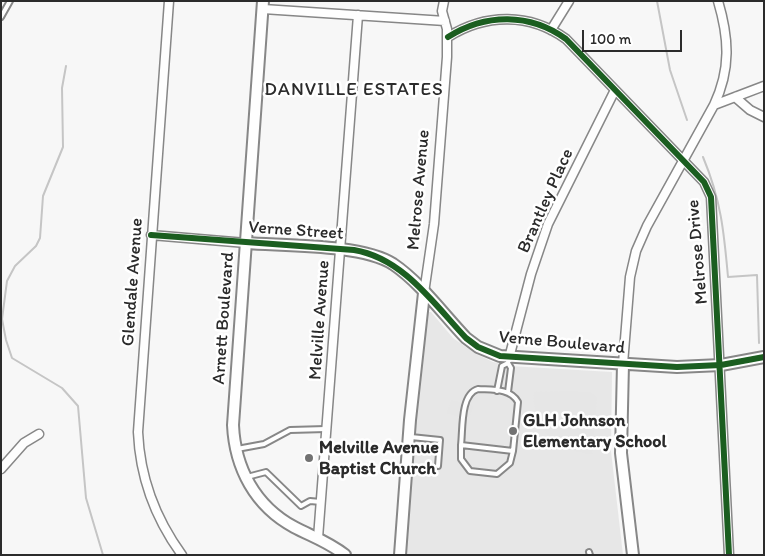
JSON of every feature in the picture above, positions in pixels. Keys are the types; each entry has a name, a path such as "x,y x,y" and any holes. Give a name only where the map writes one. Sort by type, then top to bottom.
{"street":[{"name":"Glendale Avenue","path":"169,1 142,367 139,449 146,484 153,505 182,555"},
{"path":"444,1 442,11 448,37"},
{"path":"551,30 569,1"},
{"path":"633,555 621,453 623,364 632,262 647,226 714,104 725,77 728,53 725,27 718,1"},
{"path":"263,5 358,16 445,21"},
{"name":"Arnett Boulevard","path":"263,5 233,425 235,449 245,478 254,493 272,512 295,528 318,538 345,555"},
{"name":"Melville Avenue","path":"318,538 358,16"},
{"name":"Melrose Drive","path":"448,37 469,25 496,19 530,21 551,30 566,39 704,182 711,197 721,365 729,555"},
{"name":"Melrose Avenue","path":"400,555 408,437 424,293 434,224 448,37"},
{"path":"714,104 764,86"},
{"name":"Brantley Place","path":"508,360 531,274 548,224 615,90"},
{"path":"735,96 750,110 764,117"},
{"name":"Verne Street","path":"151,235 363,252 383,258 402,272 424,293"},
{"name":"Verne Boulevard","path":"424,293 466,338 489,352 508,360 677,367 721,365 764,357"},
{"path":"1,470 24,443 39,434"}],"lane":[{"path":"1,16 10,1"},
{"path":"498,391 502,366 508,360 511,368 508,392"},
{"path":"478,389 508,392 515,396 518,402 510,463 497,474 470,471 461,459 461,445 469,394 478,389"},
{"path":"235,449 264,444 290,430 327,429"},
{"path":"408,437 440,440 438,466"},
{"path":"461,445 513,451"},
{"path":"245,478 266,472 301,506 310,501 321,502"}],"shaded area":[{"name":"GLH Johnson Elementary School","path":"427,312 431,312 453,338 476,354 493,362 510,366 612,372 611,451 623,555 405,555 419,364"},
{"path":"566,391 592,393 597,398 592,454 568,449 558,443 549,436 537,417 534,405 534,392"},
{"path":"452,400 473,406 468,420 447,413"}],"waterway":[{"path":"657,1 670,70 687,120"},
{"path":"66,66 62,88 63,147 43,196 40,238 36,246 15,266 7,281 2,319 12,358 62,388 78,406 86,498 103,555"},
{"path":"703,157 721,216 728,277 757,275 759,343"}],"cycle path":[{"path":"448,37 463,29 493,20 523,21 538,24 552,30 566,39 704,182 711,197 729,555"},
{"path":"151,235 354,250 372,255 388,262 403,272 429,297 466,338 478,347 500,356 677,367 721,365 764,357"}],"place":[{"name":"GLH Johnson Elementary School","path":"513,431"},
{"name":"Melville Avenue Baptist Church","path":"309,458"}],"district":[{"name":"DANVILLE ESTATES","path":"354,90"}]}
